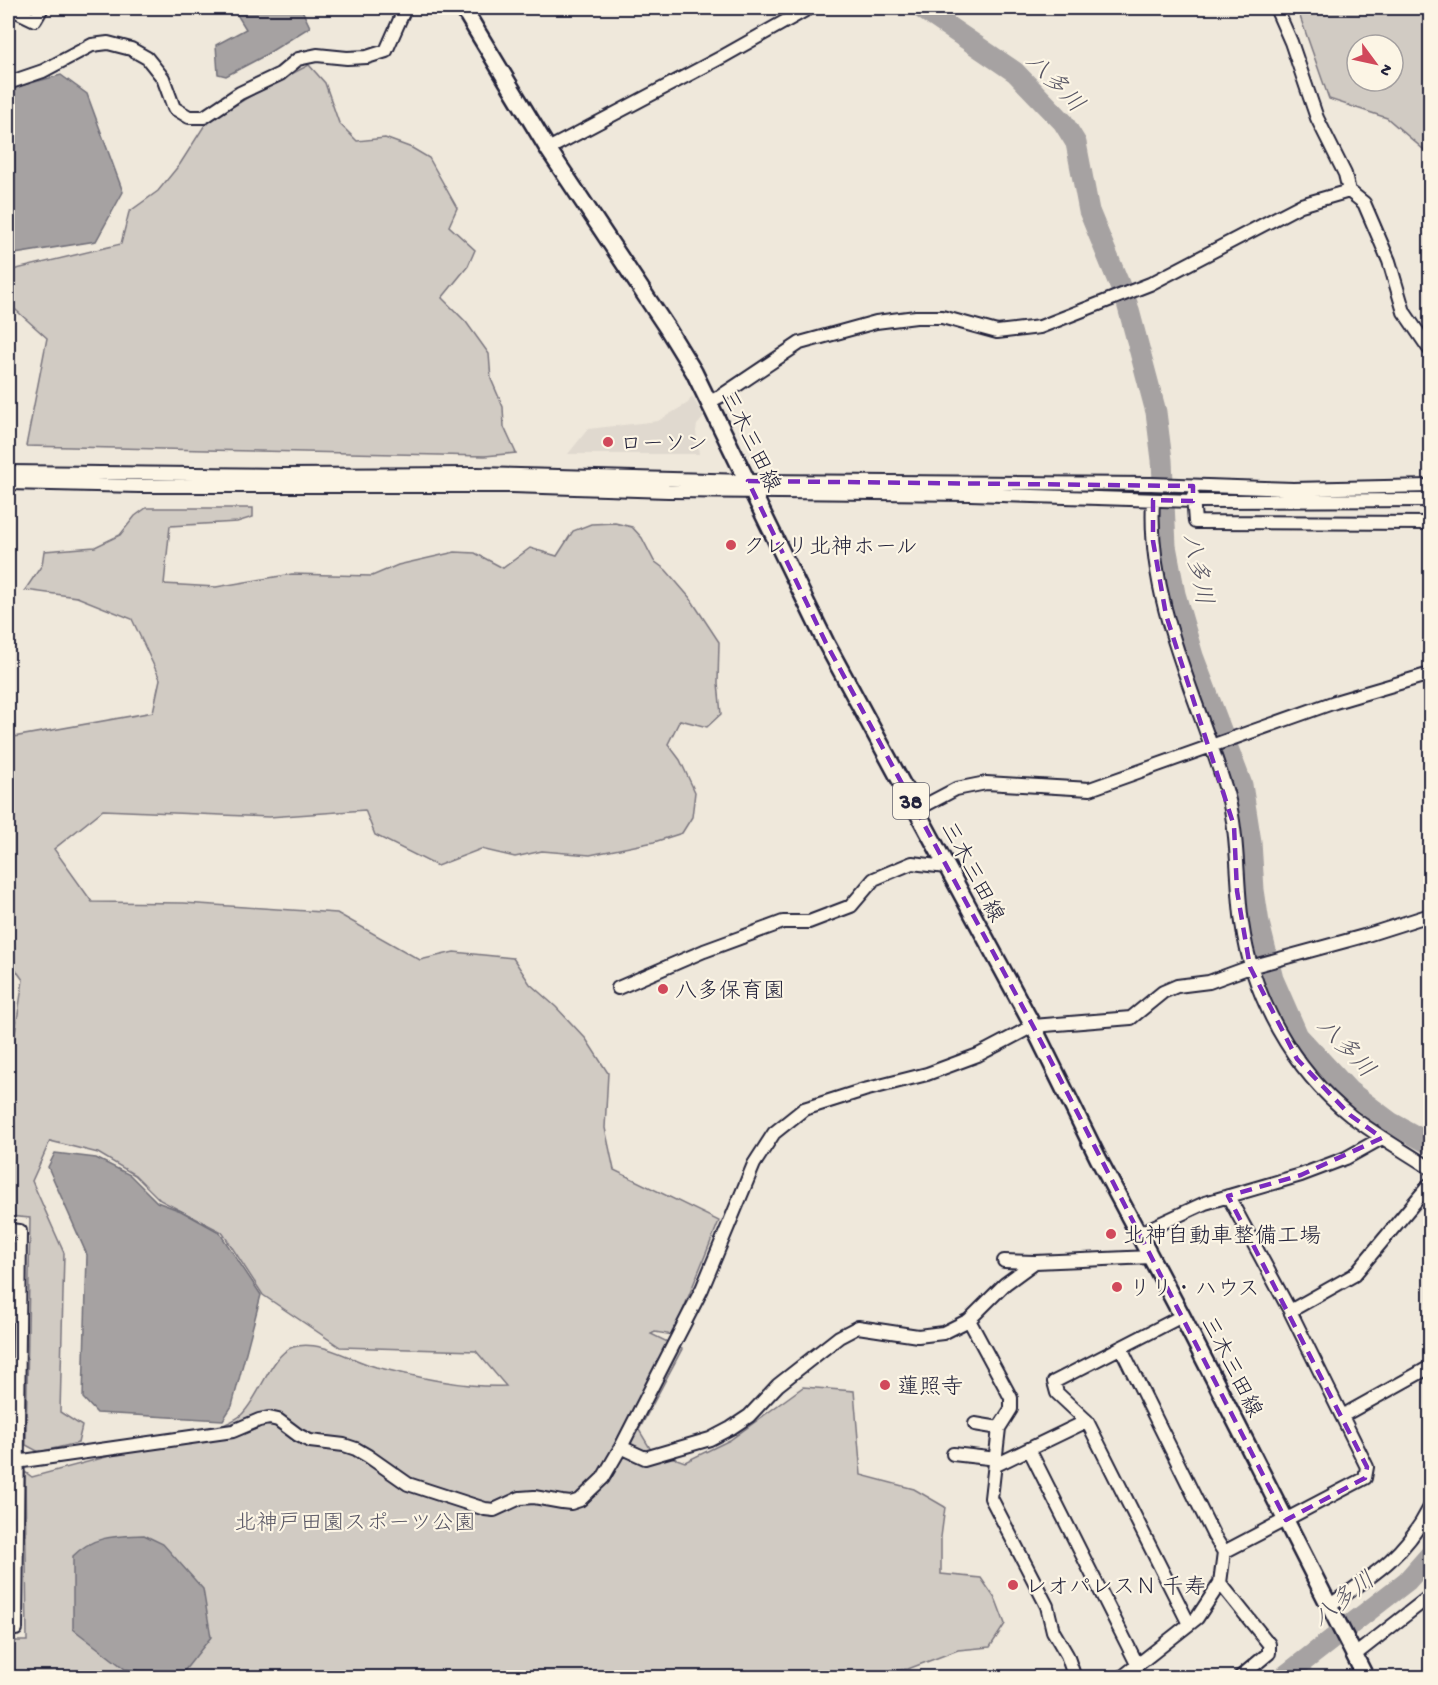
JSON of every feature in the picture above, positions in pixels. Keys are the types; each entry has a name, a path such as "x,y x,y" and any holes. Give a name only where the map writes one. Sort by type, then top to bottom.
{"main road":[{"name":"三木三田線","path":"463,8 548,149 667,328 709,402 826,643 1033,1026 1098,1158 1182,1316 1366,1677"}],"street":[{"path":"10,8 35,20 42,8"},
{"path":"8,83 44,71 92,45 108,43 131,49 147,58 163,78 174,108 189,117 204,117 240,93 280,74 298,59 317,55 367,57 386,51 405,8"},
{"path":"548,149 809,8"},
{"path":"1276,8 1292,42 1317,118 1345,174 1349,191 1364,203 1389,261 1404,312 1431,350"},
{"path":"709,402 800,343 876,322 916,317 942,317 997,332 1040,327 1150,285 1301,205 1349,191"},
{"path":"8,472 477,474 1153,500 1431,500"},
{"path":"8,483 150,486 1151,484 1293,489 1431,486"},
{"path":"1194,486 1194,522 1431,523"},
{"path":"1153,500 1153,541 1166,615 1227,794 1234,826 1237,891 1250,967 1275,1024 1297,1059 1325,1092 1382,1138 1431,1168"},
{"path":"916,810 956,789 987,783 1090,789 1335,702 1431,674"},
{"path":"618,988 693,956 783,922 809,922 851,906 874,879 912,863 946,867"},
{"path":"16,1462 233,1431 269,1418 278,1420 310,1441 344,1445 356,1449 408,1484 475,1507 494,1510 520,1498 546,1498 571,1503 580,1500 603,1478 621,1447 702,1289 754,1164 774,1133 804,1109 864,1090 927,1074 978,1055 1033,1026 1131,1018 1163,992 1177,986 1209,982 1250,967 1431,915"},
{"path":"1138,1234 1204,1203 1301,1175 1346,1158 1382,1138"},
{"path":"1290,1311 1353,1275 1431,1184"},
{"path":"1224,1552 1365,1478 1367,1467 1290,1311 1228,1196"},
{"path":"8,1230 20,1231 13,1350 16,1462 11,1590 16,1629"},
{"path":"1004,1261 1035,1262 1151,1257"},
{"path":"621,1447 645,1458 710,1439 749,1416 778,1385 839,1337 858,1327 918,1336 944,1333 969,1320 1005,1284 1035,1262"},
{"path":"1182,1316 1054,1382 1057,1393 1087,1421 1189,1624"},
{"path":"969,1320 1011,1398 1011,1408 999,1428 991,1498 1047,1606 1053,1631 1075,1677"},
{"path":"1121,1348 1224,1552 1220,1583 1197,1618 1121,1677"},
{"path":"1342,1416 1431,1367"},
{"path":"953,1454 996,1462 1087,1421"},
{"path":"975,1424 999,1428"},
{"path":"1029,1449 1137,1664"},
{"path":"1331,1607 1391,1561 1407,1545 1431,1506"},
{"path":"1220,1583 1269,1644 1269,1653 1239,1677"},
{"path":"1354,1651 1431,1596"}],"highlighted area":[{"path":"748,481 1193,486 1193,501 1153,500 1153,541 1166,615 1234,826 1237,891 1250,967 1297,1059 1350,1115 1382,1138 1301,1175 1228,1196 1367,1467 1365,1478 1286,1520 1033,1026 826,643"}],"shaded area":[{"path":"233,8 301,8 310,27 226,76 218,74 216,45 246,29"},
{"path":"61,75 87,94 123,192 96,241 8,255 8,89"},
{"path":"692,396 704,417 697,425 696,431 699,454 568,454 588,429 658,421 688,403"},
{"path":"55,1153 96,1158 130,1175 157,1202 181,1211 219,1232 261,1295 232,1406 223,1420 97,1413 83,1398 87,1255 48,1167"},
{"path":"144,1535 163,1544 203,1589 211,1637 181,1675 125,1669 73,1629 73,1556 97,1540"}],"green space":[{"path":"1297,8 1430,8 1430,155 1387,118 1329,99"},
{"path":"309,65 325,83 339,123 357,141 385,138 412,148 429,158 457,208 449,226 475,250 468,266 442,298 466,322 489,354 491,379 503,407 504,427 516,453 485,456 26,446 47,338 8,303 8,271 121,244 129,212 158,191 180,164 206,123 260,90"},
{"name":"北神戸田園スポーツ公園","path":"146,508 253,508 253,517 237,522 170,526 164,584 216,587 292,574 372,576 398,565 455,552 475,553 503,568 530,548 557,556 573,531 591,524 615,523 632,527 642,538 654,561 666,570 690,598 719,642 718,683 721,714 707,727 680,720 668,744 680,760 695,792 692,817 682,833 654,842 590,855 542,851 515,857 481,849 437,866 375,835 365,810 269,817 103,810 54,849 92,902 184,903 337,913 420,960 454,952 513,958 530,984 556,1007 586,1039 608,1073 605,1128 614,1170 719,1221 673,1335 655,1332 651,1334 682,1349 639,1430 651,1450 685,1462 730,1440 803,1387 854,1391 861,1475 914,1489 945,1507 941,1537 941,1574 981,1578 996,1600 1005,1624 990,1647 958,1650 908,1669 818,1678 8,1677 8,1641 27,1641 25,1472 32,1477 221,1426 239,1417 247,1408 278,1358 285,1351 303,1345 335,1351 376,1367 440,1381 506,1386 476,1351 340,1347 263,1295 222,1232 160,1200 135,1175 98,1153 50,1141 32,1181 64,1253 60,1412 82,1426 78,1443 39,1452 26,1445 30,1218 8,1216 8,1081 23,980 8,959 8,738 153,712 160,679 132,619 77,597 25,590 42,565 44,551 95,547 120,535 135,516"},
{"path":"8,1234 18,1239 14,1345 8,1344"}],"waterway":[{"name":"八多川","path":"921,8 1015,72 1063,122 1076,143 1089,211 1127,303 1156,412 1162,460 1166,546 1175,594 1193,656 1242,785 1251,842 1259,923 1273,979 1298,1036 1349,1091 1390,1122 1430,1144"},
{"name":"八多川","path":"1282,1678 1407,1581 1430,1555"}],"place":[{"name":"ローソン","path":"608,442"},
{"name":"クレリ北神ホール","path":"731,545"},
{"name":"八多保育園","path":"663,989"},
{"name":"北神自動車整備工場","path":"1111,1234"},
{"name":"リリ・ハウス","path":"1117,1287"},
{"name":"蓮照寺","path":"885,1385"},
{"name":"レオパレスＮ 千寿","path":"1013,1585"}]}
